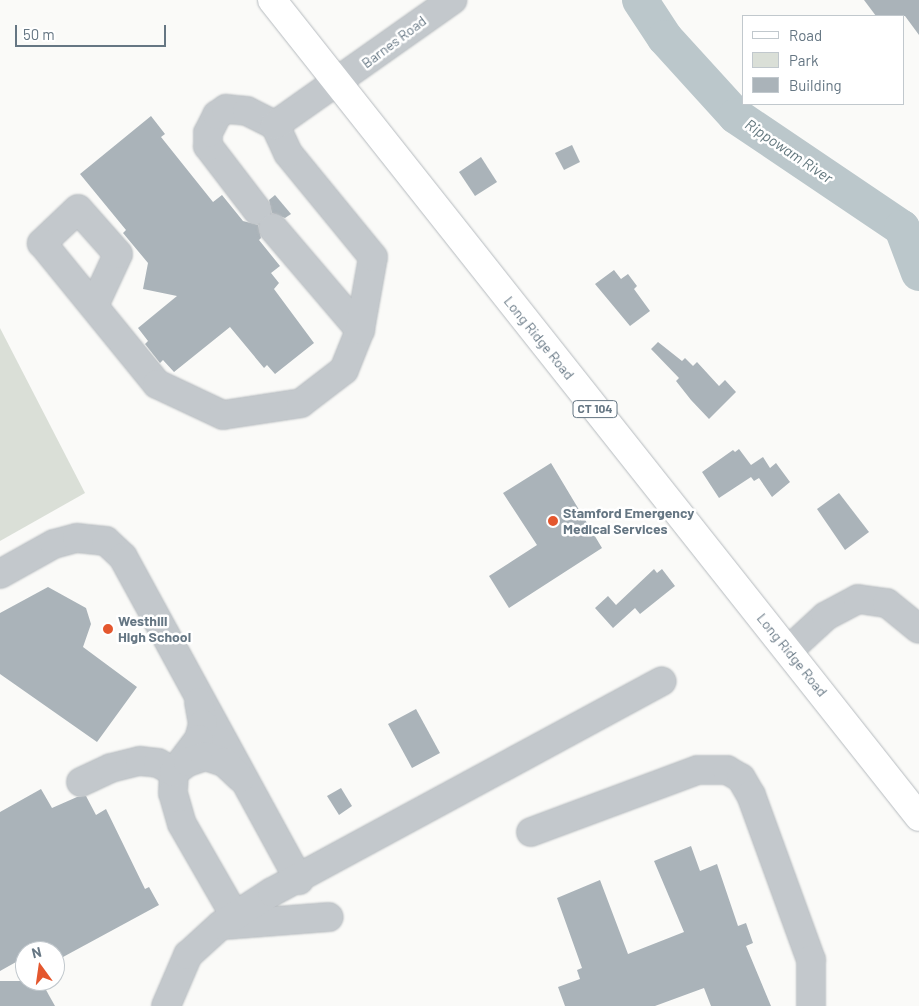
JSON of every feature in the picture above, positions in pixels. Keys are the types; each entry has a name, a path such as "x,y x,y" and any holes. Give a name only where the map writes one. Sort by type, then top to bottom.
{"main road":[{"name":"Long Ridge Road","path":"272,0 336,85 789,650 919,817"}],"street":[{"name":"Barnes Road","path":"275,125 336,85 452,0"},
{"path":"94,306 157,384 223,415 301,403 344,370 360,330 374,257 288,153 275,125 247,111 226,109 217,115 208,133 208,146 265,219 360,330"},
{"path":"0,574 54,544 77,538 106,542 123,557 299,880"},
{"path":"789,650 826,616 858,599 886,603 919,629"},
{"path":"166,1006 188,955 228,921 272,892 299,880 662,681"},
{"path":"198,696 203,724 199,738 174,772 173,793 182,824 228,921"},
{"path":"174,772 188,762 205,756 224,762 246,782"},
{"path":"81,782 111,768 140,761 158,762 174,772"},
{"path":"531,832 698,770 727,770 741,778 751,795 811,960 811,1006"},
{"path":"228,921 329,917"}],"green space":[{"path":"0,328 85,493 0,541"}],"building":[{"path":"864,0 919,0 919,35 904,15 875,15"},
{"path":"151,116 165,134 161,137 213,202 222,195 243,221 258,225 261,238 259,240 280,266 271,273 279,283 274,289 314,343 275,374 267,365 264,368 230,327 174,372 163,360 160,363 145,344 148,341 138,328 177,296 143,289 148,263 123,233 126,230 80,174"},
{"path":"572,145 580,162 564,170 555,153"},
{"path":"481,157 497,182 475,196 459,172"},
{"path":"275,195 291,214 285,218 272,213 269,200"},
{"path":"614,270 621,279 628,274 637,286 634,289 650,311 630,326 595,284"},
{"path":"658,342 682,361 685,358 693,366 697,362 719,386 725,380 736,392 709,419 676,381 679,378 651,349"},
{"path":"739,449 751,465 763,457 770,468 776,463 790,482 772,497 759,478 754,481 751,477 719,498 702,472 733,450 735,452"},
{"name":"Stamford Emergency Medical Services","path":"551,463 602,548 509,608 489,576 537,545 503,493"},
{"path":"839,493 869,532 845,550 817,509"},
{"path":"654,569 657,573 662,569 675,586 640,614 635,608 613,628 595,608 608,596 616,605"},
{"path":"48,587 86,608 91,624 83,647 137,687 97,742 0,674 0,613"},
{"path":"416,709 440,753 412,768 388,724"},
{"path":"341,788 352,806 339,815 327,796"},
{"path":"41,789 52,808 77,797 86,796 96,815 106,809 145,889 149,887 159,905 65,956 65,941 15,941 15,963 0,971 0,812"},
{"path":"691,846 700,871 717,864 738,926 746,923 753,943 746,946 771,1006 711,1006 704,988 655,1006 565,1006 558,987 580,979 577,970 582,968 557,898 600,880 628,954 684,932 654,861"},
{"path":"0,981 15,981 15,991 47,991 55,1006 0,1006"}],"waterway":[{"name":"Rippowam River","path":"640,0 665,38 736,116 902,228 919,273"}],"place":[{"name":"Stamford Emergency Medical Services","path":"553,521"},
{"name":"Westhill High School","path":"108,629"}]}
